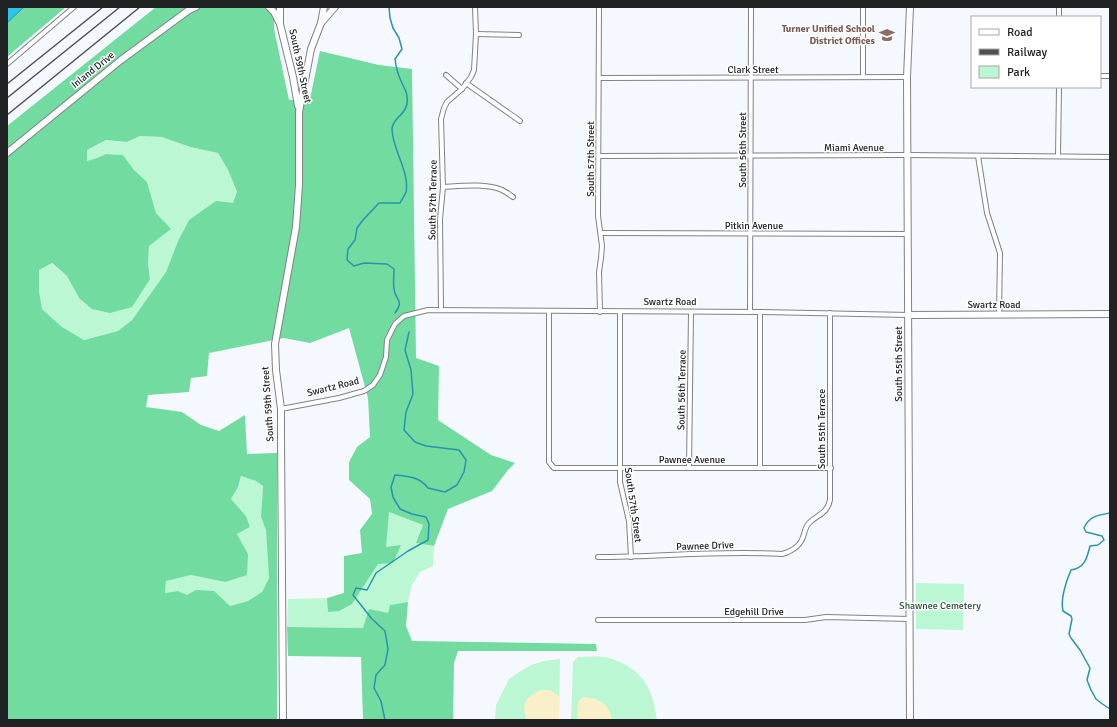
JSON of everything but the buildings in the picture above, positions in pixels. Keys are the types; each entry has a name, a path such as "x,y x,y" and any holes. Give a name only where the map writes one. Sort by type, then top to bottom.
{"street":[{"path":"7,64 74,7"},
{"name":"Inland Drive","path":"7,153 121,60 189,10 196,7"},
{"name":"South 59th Street","path":"269,7 274,12 280,24 294,77 299,112 299,184 296,227 275,344 276,370 281,409 283,720"},
{"name":"South 59th Street","path":"280,7 280,24"},
{"name":"South 59th Street","path":"299,112 311,49 321,23 324,7"},
{"name":"South 59th Street","path":"321,23 335,7"},
{"name":"South 57th Terrace","path":"440,309 440,219 443,187 441,120 447,102 462,89 471,77 474,70 476,34 475,7"},
{"name":"South 57th Street","path":"599,7 598,216 601,233 602,258 599,272 600,312"},
{"name":"South 56th Street","path":"750,312 751,7"},
{"path":"863,7 863,77"},
{"name":"South 55th Street","path":"910,7 907,76 910,720"},
{"path":"476,34 520,35"},
{"path":"446,75 462,89"},
{"name":"Clark Street","path":"599,78 907,76"},
{"path":"466,83 520,122"},
{"path":"1058,156 1059,88"},
{"name":"Miami Avenue","path":"598,156 907,155 1110,157"},
{"path":"978,156 987,213 1000,253 999,315"},
{"path":"443,187 494,187 513,196"},
{"name":"Pitkin Avenue","path":"601,233 908,234"},
{"name":"Swartz Road","path":"281,409 339,398 364,391 373,385 380,375 386,357 387,340 395,324 404,316 428,310 760,312 909,315 1110,314"},
{"name":"Pawnee Avenue","path":"549,311 549,462 554,468 831,468"},
{"name":"South 57th Street","path":"620,312 620,468 622,495 629,521 631,557"},
{"name":"South 56th Terrace","path":"689,468 691,312"},
{"path":"760,312 760,468"},
{"name":"South 55th Terrace","path":"804,535 804,530 808,523 827,510 829,504 831,468 830,313"},
{"name":"Pawnee Drive","path":"598,557 631,557 723,552 782,554 790,552 797,547 804,535"},
{"name":"Edgehill Drive","path":"598,620 805,620 826,617 910,619"}],"green space":[{"path":"24,7 66,7 7,57 7,23"},
{"path":"156,7 275,7 274,29 289,100 310,99 320,51 379,65 412,69 416,358 439,366 438,420 491,455 515,463 492,491 448,509 434,546 416,543 423,525 389,512 386,547 401,545 393,563 378,564 352,604 339,611 328,612 327,598 344,593 344,556 362,553 360,530 372,514 370,499 349,480 349,462 357,447 370,437 368,398 349,328 310,343 284,338 209,353 207,376 191,378 189,392 148,395 146,407 182,412 201,425 219,431 245,415 247,454 277,453 277,720 7,720 7,126","holes":["140,136 162,137 190,147 218,153 228,170 237,192 233,203 216,201 189,220 178,241 166,272 132,320 118,331 84,340 62,327 42,309 39,291 39,270 52,263 67,276 79,298 92,309 110,313 132,307 150,279 148,264 149,246 171,229 156,213 147,182 134,170 123,155 106,154 87,161 87,150 106,140 127,142","241,476 256,481 263,486 261,517 266,530 269,578 262,592 248,601 230,606 214,591 196,590 187,595 178,591 165,593 166,581 191,575 225,582 247,575 248,554 237,534 250,527 246,516 231,499 238,487"]},
{"path":"140,136 162,137 190,147 218,153 228,170 237,193 233,203 189,220 178,241 166,272 132,320 118,331 84,340 62,327 42,309 39,291 39,270 51,263 67,276 79,298 150,279 148,264 149,246 170,229 156,213 147,182 134,170 123,155 106,154 87,161 87,150 106,140 127,142"},
{"path":"241,476 256,481 263,486 261,517 266,529 269,578 262,592 248,601 230,606 187,595 178,591 165,593 166,580 191,575 225,582 248,554 237,534 250,527 246,516 231,499 238,487"},
{"path":"389,512 423,525 417,543 434,546 433,566 420,572 412,585 408,602 390,605 388,613 363,628 287,627 288,599 327,598 329,612 352,603 378,564 401,546 385,547"},
{"name":"Shawnee Cemetery","path":"916,583 964,584 963,630 916,629"},
{"path":"408,602 406,626 412,641 596,644 597,651 458,651 454,663 453,720 363,720 361,657 288,656 287,627 363,628 369,609 388,613 390,605"},
{"path":"578,657 609,658 634,670 649,688 654,703 657,720 571,720 573,662"},
{"path":"560,659 559,720 495,720 496,705 509,679 531,665 544,661"}],"sand":[{"path":"541,690 550,690 559,696 559,720 526,720 524,709 526,701 531,695"},
{"path":"584,697 595,699 603,703 609,710 612,720 578,720 578,704"}],"water":[{"path":"7,7 24,7 7,23"}],"waterway":[{"path":"389,7 393,28 399,38 402,49 395,59 396,65 398,74 407,95 406,107 395,121 392,129 395,144 406,177 406,192 400,203 379,203 363,220 357,228 355,240 348,249 347,260 354,266 364,263 387,264 394,269 394,289 399,302 395,313"},
{"path":"385,720 381,701 374,688 376,675 385,665 388,649 385,631 372,619 353,595 356,588 367,590 376,573 408,551 428,540 429,524 426,517 412,514 400,509 393,497 391,487 395,475 417,479 428,488 445,492 457,485 464,472 466,460 459,450 426,446 415,442 404,430 406,412 413,394 411,370 405,350 409,332"},
{"path":"1110,513 1098,515 1086,524 1084,528 1086,532 1102,536 1104,540 1098,545 1090,546 1085,562 1076,569 1071,570 1062,601 1063,611 1071,616 1072,619 1069,634 1090,668 1087,680 1091,690 1096,699 1110,709"}],"railway":[{"path":"7,84 103,7"},
{"path":"7,98 120,7"},
{"path":"7,115 140,7"}],"place":[{"name":"Turner Unified School District Offices","path":"887,35"}]}
